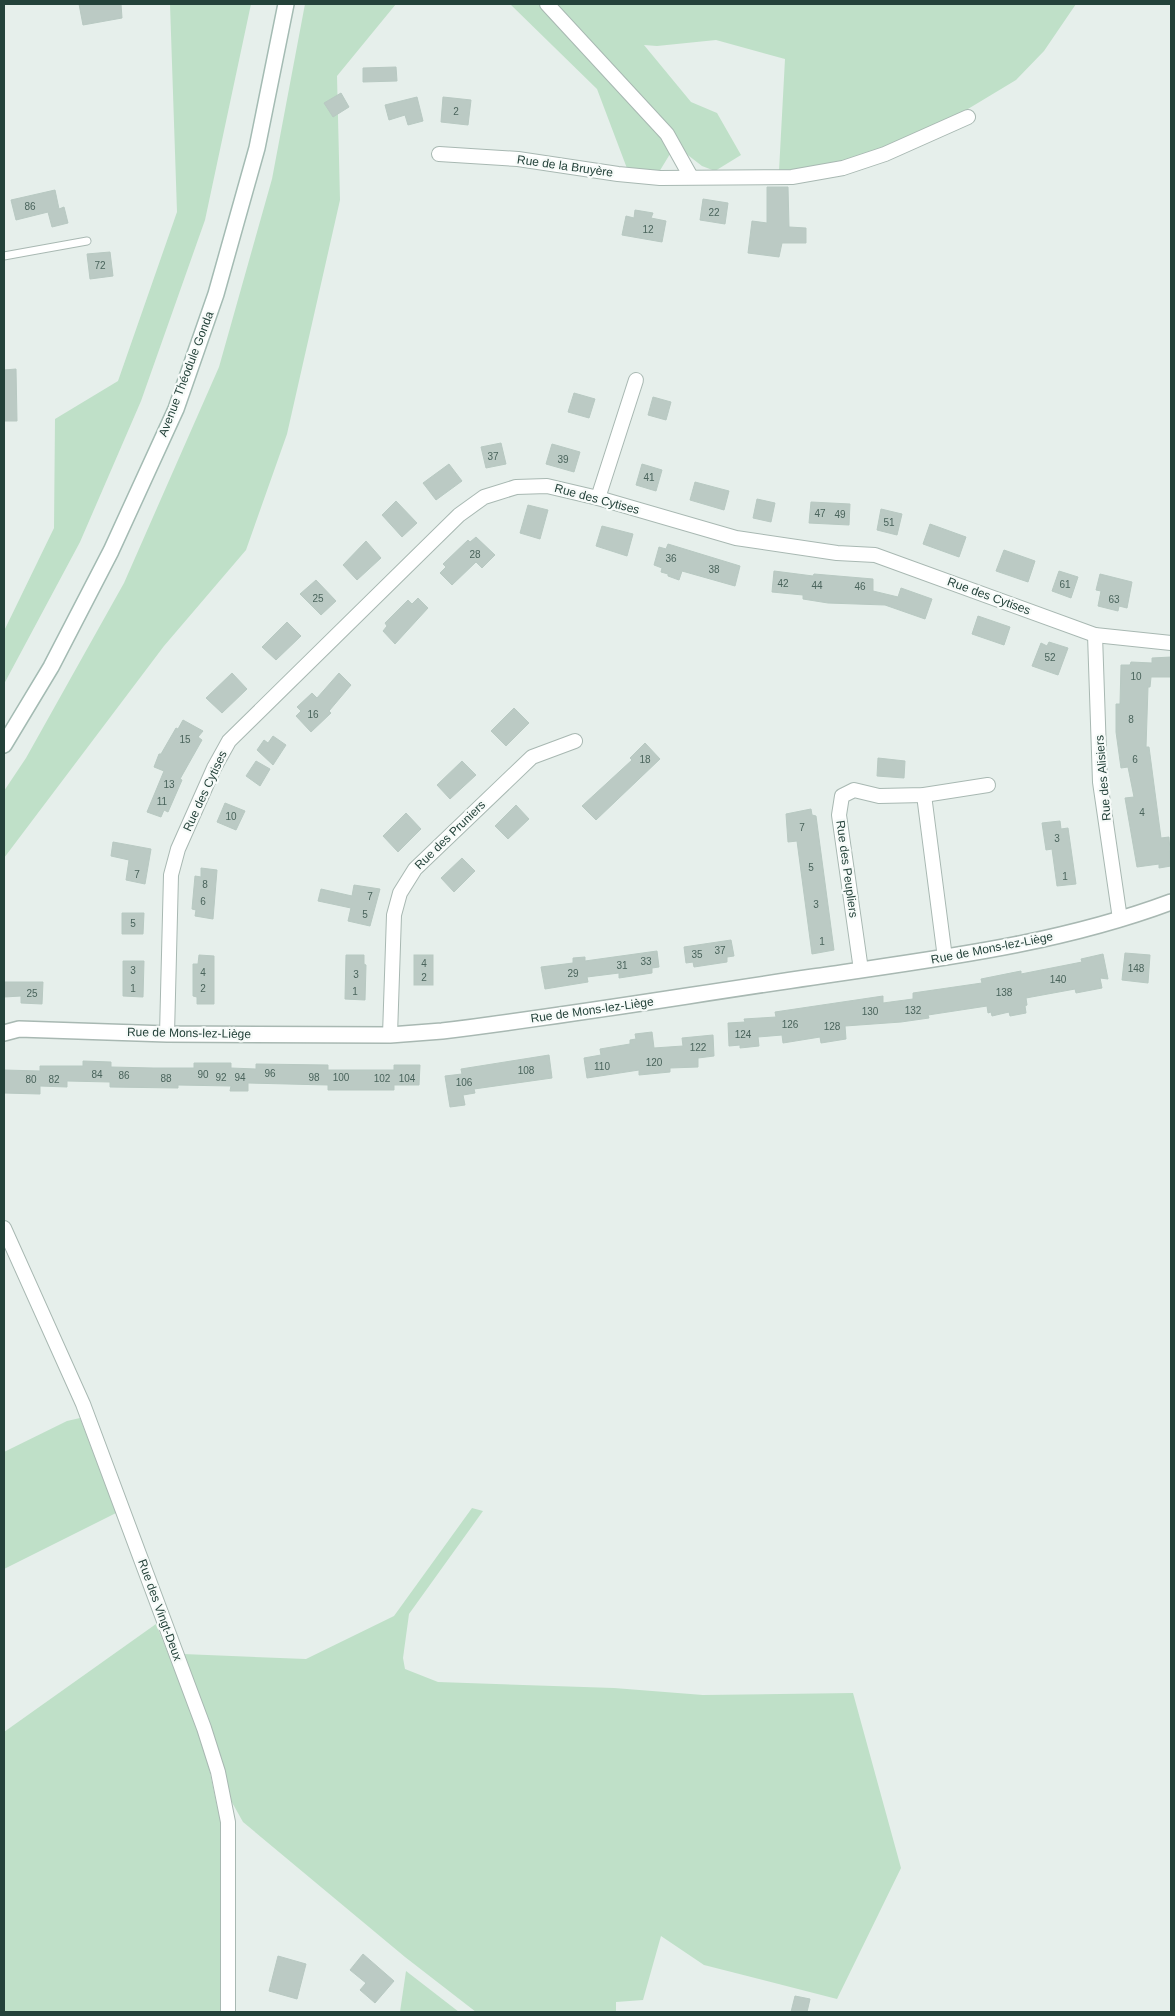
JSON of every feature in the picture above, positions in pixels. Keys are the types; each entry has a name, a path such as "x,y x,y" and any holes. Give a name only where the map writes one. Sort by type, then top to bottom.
{"street":[{"name":"Avenue Théodule Gonda","path":"4,745 52,667 111,552 176,409 216,294 257,148 286,4"},
{"path":"546,4 668,134 691,177"},
{"name":"Rue de la Bruyère","path":"439,154 518,159 618,174 660,178 792,177 843,168 885,154 968,117"},
{"path":"598,498 636,380"},
{"name":"Rue des Cytises","path":"167,1034 171,875 178,849 214,768 229,741 459,515 484,497 516,486 547,486 598,498 736,538 838,553 875,555 1095,635 1171,643"},
{"name":"Rue des Alisiers","path":"1095,635 1100,782 1120,919"},
{"name":"Rue des Pruniers","path":"390,1034 394,915 400,893 415,869 532,757 575,741"},
{"name":"Rue des Peupliers","path":"861,970 839,815 842,796 854,790 879,796 924,795 988,785"},
{"path":"924,795 945,958"},
{"name":"Rue de Mons-lez-Liège","path":"4,1033 19,1029 167,1034 390,1034 442,1031 945,958 1044,939 1120,919 1171,902"},
{"name":"Rue des Vingt-Deux","path":"4,1228 83,1404 204,1728 218,1772 228,1822 228,2012"}],"lane":[{"path":"4,256 87,241"}],"green space":[{"path":"170,4 251,4 205,220 141,401 80,542 4,684 4,631 54,528 55,419 118,381 177,212"},
{"path":"305,4 396,4 337,76 340,200 287,434 246,550 164,646 4,858 4,791 26,758 124,583 219,367 272,179"},
{"path":"510,4 1076,4 1044,51 1016,80 948,121 836,165 779,171 785,59 716,40 657,46 644,45 691,102 717,113 741,155 715,171 702,166 680,149 670,154 659,172 628,171 597,89"},
{"path":"80,1418 116,1513 4,1569 4,1452 67,1421"},
{"path":"472,1508 483,1511 409,1614 403,1658 405,1669 438,1682 614,1688 703,1695 853,1693 901,1868 837,1999 704,1965 661,1936 643,2000 616,2002 616,2012 476,2012 405,1957 243,1822 229,1797 183,1654 306,1659 394,1616"},
{"path":"156,1624 202,1735 220,1820 223,1882 223,2012 4,2012 4,1732"},
{"path":"406,1971 459,2012 400,2012"}],"building":[{"path":"79,4 121,4 122,18 83,25"},
{"path":"396,67 397,81 363,82 363,68"},
{"path":"341,93 349,107 333,117 324,103"},
{"path":"417,97 423,121 408,125 405,115 389,120 385,105"},
{"path":"443,97 471,100 468,125 441,122"},
{"path":"767,187 788,187 789,227 806,228 806,243 782,243 779,257 748,253 752,221 767,223"},
{"path":"55,190 59,209 64,207 68,223 52,227 48,212 16,220 11,200"},
{"path":"703,199 728,203 725,224 700,220"},
{"path":"635,210 653,213 651,218 666,221 662,242 622,235 626,216 634,218"},
{"path":"110,252 113,276 90,279 87,254"},
{"path":"16,369 17,421 4,421 4,370"},
{"path":"574,393 595,399 589,418 568,412"},
{"path":"653,397 671,402 666,420 648,415"},
{"path":"501,443 506,464 486,468 481,447"},
{"path":"552,444 580,452 574,472 546,464"},
{"path":"449,464 462,481 436,500 423,483"},
{"path":"642,464 662,470 656,491 636,485"},
{"path":"695,482 729,491 724,510 690,500"},
{"path":"757,499 775,503 771,522 753,518"},
{"path":"396,501 417,523 402,537 382,515"},
{"path":"811,502 850,504 849,525 809,523"},
{"path":"528,505 548,510 540,539 520,533"},
{"path":"881,509 902,514 897,535 877,530"},
{"path":"930,524 966,537 959,557 923,544"},
{"path":"602,526 633,534 627,556 596,546"},
{"path":"476,537 495,555 482,568 476,562 452,585 440,573 446,567 443,564 468,540 470,542"},
{"path":"366,541 381,558 357,580 343,565"},
{"path":"668,544 740,566 735,586 682,571 679,580 661,572 662,568 654,565 659,547 666,549"},
{"path":"1004,550 1035,561 1028,582 996,571"},
{"path":"774,571 813,576 814,574 873,579 873,591 898,597 901,588 932,599 925,619 885,605 828,603 803,599 803,595 772,592"},
{"path":"1059,571 1078,577 1071,598 1052,591"},
{"path":"1100,574 1132,582 1127,608 1119,606 1118,611 1098,606 1101,591 1096,590"},
{"path":"316,580 336,601 321,615 300,594"},
{"path":"418,598 428,608 395,644 383,631 387,626 385,623 408,600 412,604"},
{"path":"978,616 1010,627 1004,645 972,634"},
{"path":"287,622 301,636 276,660 262,647"},
{"path":"1049,642 1068,648 1058,675 1032,666 1041,643 1047,646"},
{"path":"1171,657 1171,677 1151,677 1150,687 1148,687 1146,747 1149,747 1161,838 1169,837 1171,866 1159,868 1159,864 1137,867 1125,798 1134,797 1128,767 1121,768 1116,732 1116,704 1120,704 1121,665 1130,665 1131,662 1152,663 1152,658"},
{"path":"232,673 247,689 222,713 206,698"},
{"path":"339,673 351,685 329,711 331,713 311,732 296,716 301,711 297,707 312,693 317,698"},
{"path":"514,708 529,723 506,746 491,731"},
{"path":"183,720 203,731 198,737 202,740 180,779 182,780 168,812 164,810 161,817 147,812 164,771 154,767 159,754 161,754 176,728 178,729"},
{"path":"273,736 286,745 273,765 257,750 264,740 268,743"},
{"path":"645,743 660,759 596,820 582,806 632,760 630,758"},
{"path":"878,758 905,761 904,778 877,776"},
{"path":"256,761 270,769 260,786 246,776"},
{"path":"462,761 476,775 450,799 437,785"},
{"path":"225,803 245,811 236,830 217,822"},
{"path":"516,805 529,819 508,839 495,826"},
{"path":"811,809 812,815 816,816 834,950 812,954 797,841 788,842 786,814"},
{"path":"406,813 421,829 398,852 383,836"},
{"path":"1060,821 1061,829 1068,828 1076,884 1057,886 1052,849 1046,850 1042,823"},
{"path":"113,842 151,849 145,884 126,880 129,860 111,856"},
{"path":"462,858 475,871 454,892 441,878"},
{"path":"201,868 217,870 213,919 195,916 196,910 192,909 195,876 201,877"},
{"path":"354,885 380,889 370,926 348,921 351,908 318,901 321,889 352,896"},
{"path":"122,913 144,913 143,934 122,934"},
{"path":"731,940 734,956 727,957 727,962 694,967 693,962 686,963 684,947"},
{"path":"657,951 659,967 652,968 652,973 619,978 619,973 587,977 588,982 545,989 541,967 573,963 573,958 585,957 585,961"},
{"path":"1125,953 1150,955 1148,983 1122,980"},
{"path":"1103,954 1108,979 1100,978 1102,988 1076,993 1075,989 1026,998 1026,1013 1010,1016 1009,1012 992,1016 991,1012 988,1013 987,1006 928,1015 929,1018 901,1022 845,1026 846,1039 821,1043 820,1037 783,1043 782,1035 758,1037 759,1046 740,1048 740,1045 729,1046 728,1023 745,1022 744,1019 776,1017 775,1012 883,996 883,1003 913,999 913,993 982,983 981,979 1021,971 1021,974 1082,962 1081,959"},
{"path":"199,955 214,956 214,1004 197,1004 197,997 193,996 193,964 198,964"},
{"path":"346,955 364,955 364,964 366,965 365,1000 345,999"},
{"path":"414,955 433,955 433,985 414,985"},
{"path":"123,961 144,961 143,997 123,996"},
{"path":"4,982 43,982 42,1004 21,1003 21,996 4,997"},
{"path":"652,1032 654,1048 683,1046 682,1038 713,1035 714,1056 698,1058 698,1067 670,1068 670,1072 639,1075 639,1070 587,1078 584,1058 601,1055 600,1049 630,1044 630,1040 636,1039 635,1034"},
{"path":"549,1055 552,1078 474,1089 475,1093 463,1095 465,1105 450,1107 445,1076 462,1074 461,1069"},
{"path":"83,1061 111,1062 111,1067 153,1068 194,1068 194,1063 231,1063 231,1068 256,1069 256,1064 328,1065 328,1070 394,1070 394,1065 420,1065 419,1085 394,1085 394,1090 328,1090 328,1085 248,1083 248,1091 230,1091 231,1086 178,1085 178,1088 110,1087 110,1082 67,1081 67,1087 40,1086 40,1094 4,1093 4,1070 40,1071 40,1066 83,1066"},
{"path":"363,1954 394,1981 375,2003 360,1990 366,1983 350,1970"},
{"path":"278,1956 306,1964 297,1999 269,1991"},
{"path":"795,1996 810,1999 807,2012 791,2012"}]}
